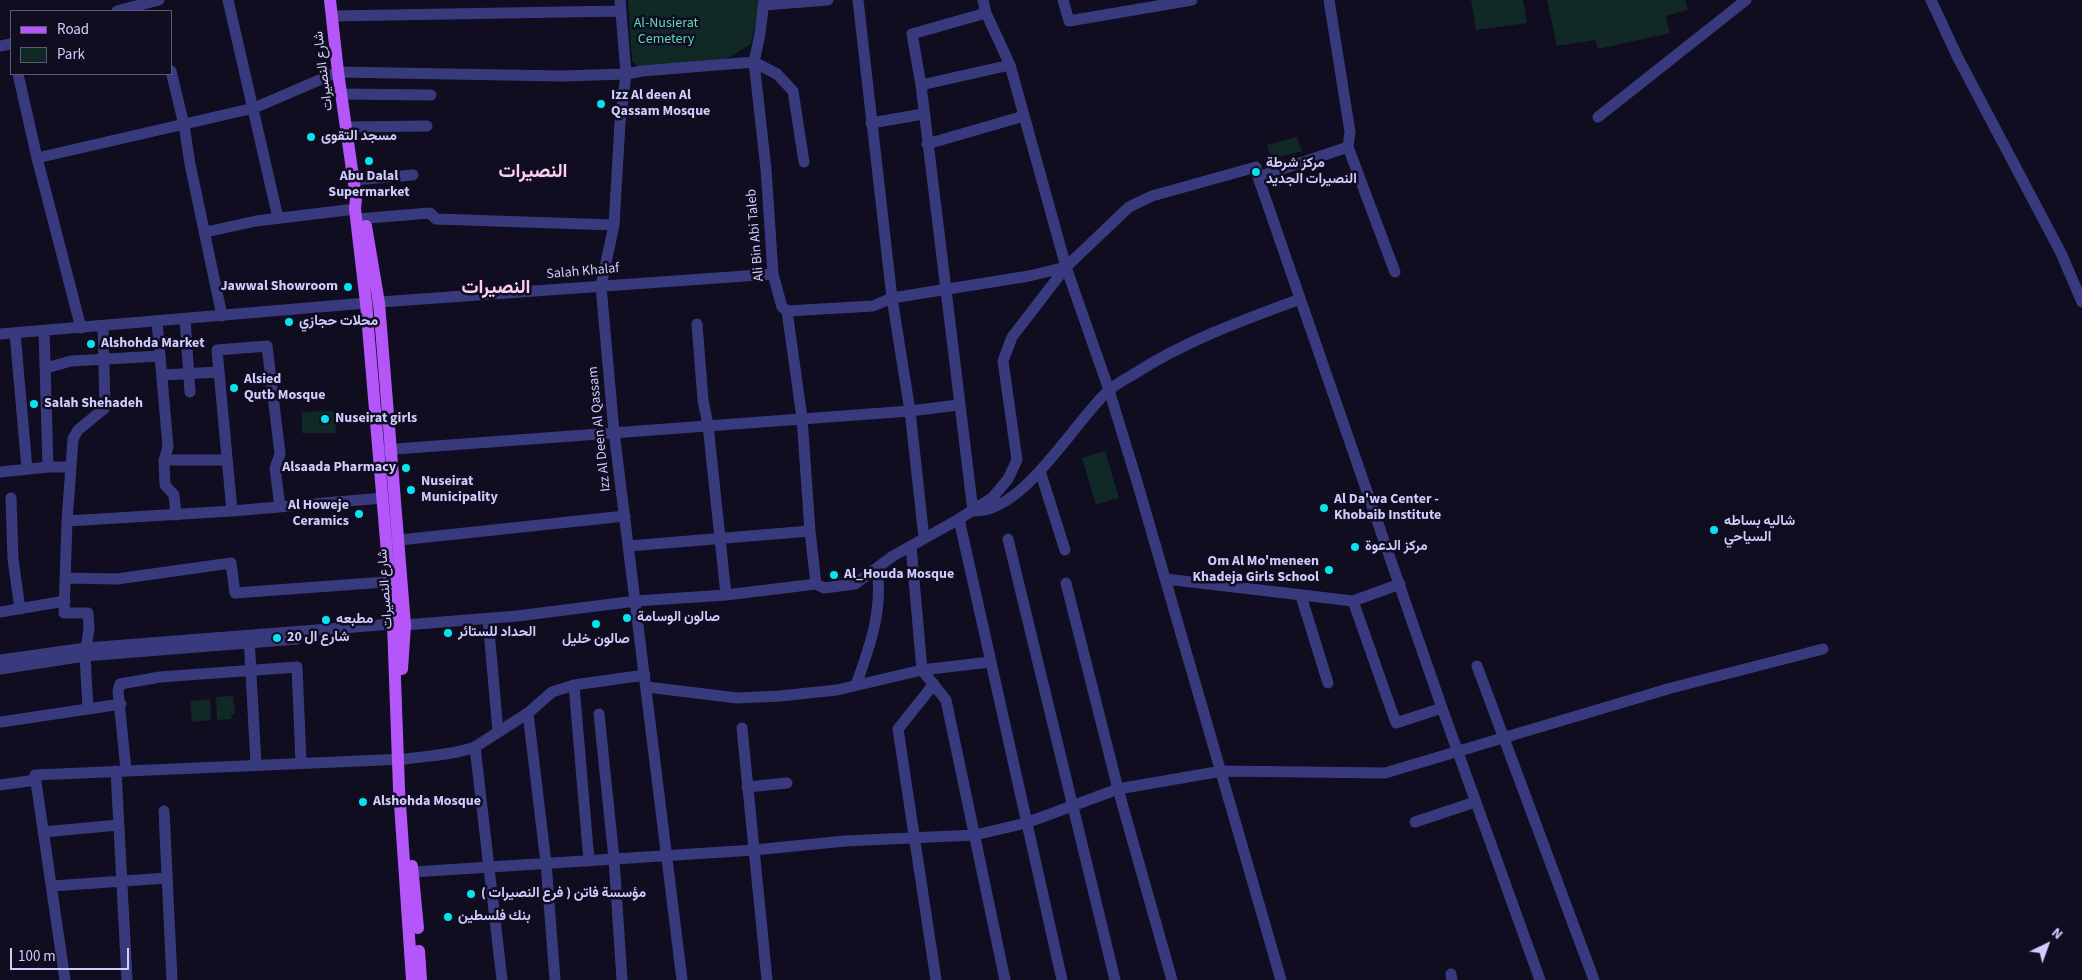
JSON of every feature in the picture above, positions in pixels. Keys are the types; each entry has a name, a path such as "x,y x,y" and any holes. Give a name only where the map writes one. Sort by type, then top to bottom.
{"main road":[{"name":"شارع النصيرات","path":"330,0 341,94 373,303 395,580 412,980"},
{"name":"شارع النصيرات","path":"384,450 383,498 392,541"},
{"name":"شارع النصيرات","path":"402,759 421,980"}],"street":[{"path":"228,0 278,218"},
{"path":"764,2 828,0"},
{"path":"858,0 892,298 910,411 924,538"},
{"path":"983,0 986,13 1010,65 1066,267 1109,390 1166,579 1282,980"},
{"path":"1063,0 1070,21 1192,0"},
{"path":"1329,0 1350,132 1348,147 1395,272"},
{"path":"1598,116 1746,0"},
{"path":"1931,0 1957,56 2061,253 2082,302"},
{"name":"Ali Bin Abi Taleb","path":"764,2 754,62 766,168 773,274 782,307 787,311 802,418 810,531 816,584"},
{"path":"123,10 157,4"},
{"path":"332,16 621,5"},
{"name":"Izz Al Deen Al Qassam","path":"621,5 626,74 620,123 614,225 601,286 614,432 668,854 682,980"},
{"path":"973,510 958,405 921,85 912,34 986,13"},
{"path":"36,158 254,108 338,72 562,76 626,74 642,70 754,62 777,74 794,91 804,162"},
{"path":"921,85 1010,65"},
{"path":"18,75 36,158 81,328"},
{"path":"172,75 184,125 190,164 206,232 222,316"},
{"path":"341,94 431,95"},
{"path":"871,123 923,114"},
{"path":"927,144 1024,116"},
{"path":"346,127 427,126"},
{"path":"1258,177 1348,147"},
{"path":"0,660 488,619 636,601 726,595 816,584 824,588 855,584 911,546 992,498 1008,479 1016,460 1003,361 1012,336 1049,286 1066,267 1129,207 1152,196 1256,167 1457,751 1540,980"},
{"path":"354,180 413,175"},
{"path":"206,232 278,218 358,211 430,214 436,219 614,225"},
{"path":"787,311 873,306 892,298 1029,276 1066,267"},
{"name":"Salah Khalaf","path":"0,334 373,303 773,274"},
{"path":"973,510 986,512 1005,503 1040,471 1109,390 1151,363 1226,326 1300,299"},
{"path":"185,319 190,392"},
{"path":"157,321 168,447 164,460 165,485 174,495 176,516"},
{"path":"697,324 703,400 708,425 726,595"},
{"path":"88,709 86,652 88,613 64,613 67,521 73,439 78,430 105,408 102,358 103,326"},
{"path":"44,331 48,467"},
{"path":"14,333 27,469"},
{"path":"232,512 217,350 267,346 280,454 275,468 280,507"},
{"path":"46,368 71,361 160,356"},
{"path":"162,375 219,372"},
{"path":"384,450 910,411 958,405"},
{"path":"164,460 226,460"},
{"path":"0,472 48,467 71,467"},
{"path":"1040,471 1065,550"},
{"path":"11,498 12,559 20,609"},
{"path":"67,521 232,512 383,498"},
{"path":"392,541 625,516"},
{"path":"959,519 1062,980"},
{"path":"629,546 720,540 810,531"},
{"path":"1008,539 1115,980"},
{"path":"911,546 922,670 946,700 1005,980"},
{"path":"65,578 117,579 231,564 235,592 395,580"},
{"path":"856,685 868,650 881,593 878,568"},
{"path":"1166,579 1353,601 1400,584"},
{"path":"1066,583 1118,789 1172,980"},
{"path":"1301,596 1328,683"},
{"path":"0,612 65,601"},
{"path":"1353,601 1396,723 1442,708"},
{"path":"488,619 498,732"},
{"path":"250,640 256,765"},
{"path":"413,872 489,869 668,854 975,835 1026,823 1118,789 1222,771 1385,773 1503,736 1671,688 1822,649"},
{"path":"0,669 86,652"},
{"path":"647,687 737,698 805,694 922,670 990,662"},
{"path":"1478,666 1594,980"},
{"path":"126,980 118,825 121,771 121,704 118,692 120,684 135,680 297,667 301,763"},
{"path":"65,980 35,775 402,759 465,751 475,747 528,713 552,692 574,685 645,675"},
{"path":"934,684 898,729 936,980"},
{"path":"574,685 589,861"},
{"path":"1,722 121,704"},
{"path":"528,713 546,863 554,980"},
{"path":"599,714 614,859 622,980"},
{"path":"742,728 767,980"},
{"path":"475,747 502,980"},
{"path":"0,785 36,780"},
{"path":"747,787 788,783"},
{"path":"1416,822 1475,802"},
{"path":"164,811 172,980"},
{"path":"43,832 118,825"},
{"path":"52,886 167,878"}],"green space":[{"name":"Al-Nusierat Cemetery","path":"628,0 759,0 759,4 751,44 723,61 638,67 632,61"},
{"path":"1471,0 1523,0 1527,23 1476,30"},
{"path":"1547,0 1685,0 1688,10 1666,16 1670,33 1598,49 1595,40 1557,46"},
{"path":"1297,137 1302,151 1271,159 1267,145"},
{"path":"335,411 336,433 302,433 302,412"},
{"path":"1105,451 1119,498 1096,505 1082,458"},
{"path":"233,696 235,714 231,715 232,719 217,720 216,697"},
{"path":"210,699 211,720 192,722 190,701"}],"place":[{"name":"Izz Al deen Al Qassam Mosque","path":"601,104"},
{"name":"مسجد التقوى","path":"311,137"},
{"name":"Abu Dalal Supermarket","path":"369,161"},
{"name":"مركز شرطة النصيرات الجديد","path":"1256,172"},
{"name":"Jawwal Showroom","path":"348,287"},
{"name":"محلات حجازي","path":"289,322"},
{"name":"Alshohda Market","path":"91,344"},
{"name":"Alsied Qutb Mosque","path":"234,388"},
{"name":"Salah Shehadeh","path":"34,404"},
{"name":"Nuseirat girls","path":"325,419"},
{"name":"Alsaada Pharmacy","path":"406,468"},
{"name":"Nuseirat Municipality","path":"411,490"},
{"name":"Al Da'wa Center - Khobaib Institute","path":"1324,508"},
{"name":"Al Howeje Ceramics","path":"359,514"},
{"name":"شاليه بساطه السياحي","path":"1714,530"},
{"name":"مركز الدعوة","path":"1355,547"},
{"name":"Om Al Mo'meneen Khadeja Girls School","path":"1329,570"},
{"name":"Al_Houda Mosque","path":"834,575"},
{"name":"صالون الوسامة","path":"627,618"},
{"name":"مطبعه","path":"326,620"},
{"name":"صالون خليل","path":"596,624"},
{"name":"الحداد للستائر","path":"448,633"},
{"name":"شارع ال 20","path":"277,638"},
{"name":"Alshohda Mosque","path":"363,802"},
{"name":"مؤسسة فاتن ( فرع النصيرات )","path":"471,894"},
{"name":"بنك فلسطين","path":"448,917"}],"district":[{"name":"النصيرات","path":"533,173"},
{"name":"النصيرات","path":"496,289"}]}
